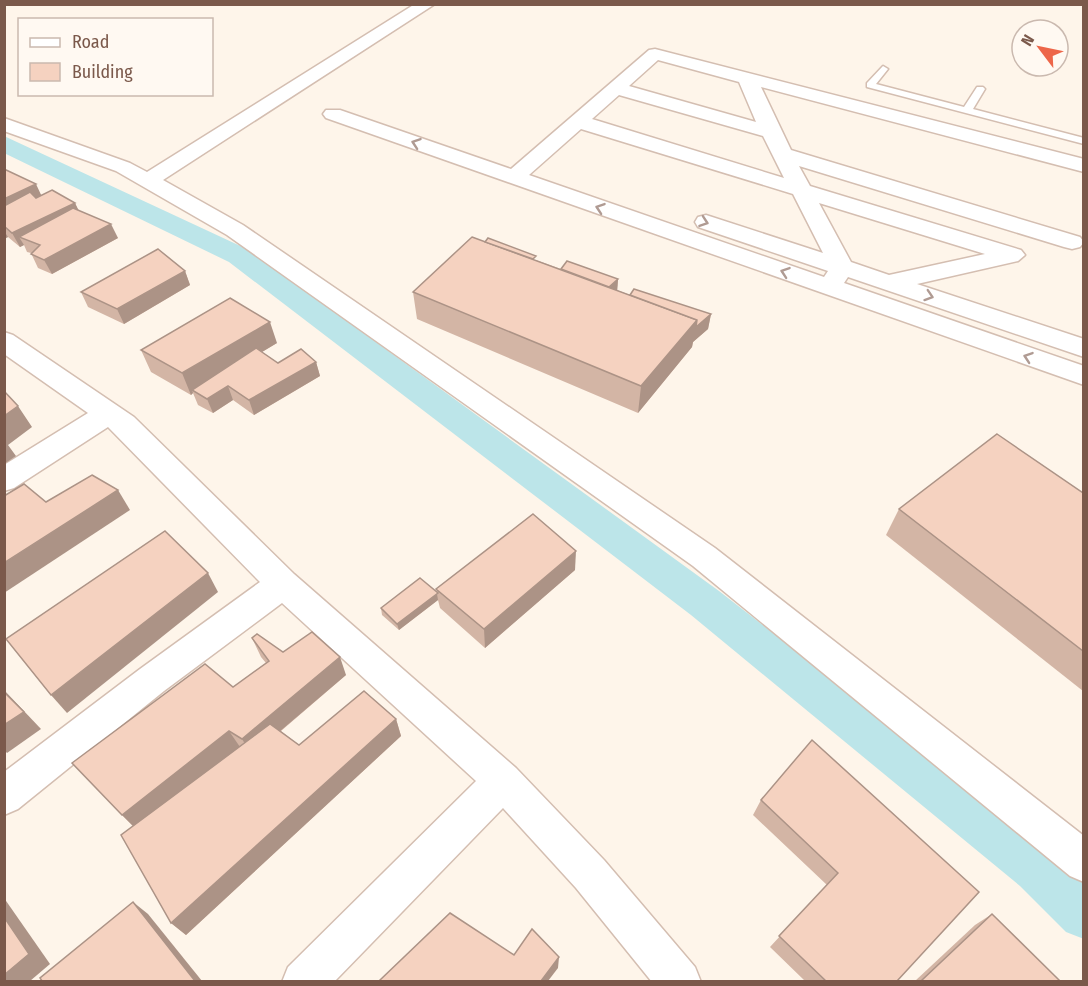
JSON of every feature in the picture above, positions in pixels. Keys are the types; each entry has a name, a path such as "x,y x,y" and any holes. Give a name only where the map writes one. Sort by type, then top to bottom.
{"street":[{"path":"147,181 427,4"},
{"path":"522,170 655,54 1083,166"},
{"path":"747,78 771,132 801,190 836,278 875,303 1083,376"},
{"path":"614,88 771,132"},
{"path":"522,170 351,102 333,114 522,170 836,278 888,283 1083,348"},
{"path":"577,121 1013,255"},
{"path":"4,124 123,167 235,230 704,557 1083,862"},
{"path":"782,154 1078,241"},
{"path":"875,303 888,283 1078,241"},
{"path":"4,341 124,424 283,584 503,781 590,874 680,981"},
{"path":"4,480 109,414"},
{"path":"4,796 152,680 283,584"},
{"path":"303,981 503,781"}],"lane":[{"path":"883,69 870,85 1083,141"},
{"path":"967,110 980,89"}],"building":[{"path":"4,169 36,184 4,199"},
{"path":"52,190 75,203 12,233 4,226 4,206 30,192 36,198"},
{"path":"73,208 111,224 44,260 31,254 40,245 19,237"},
{"path":"472,237 697,320 641,386 413,292"},
{"path":"488,238 536,256 533,259 485,242"},
{"path":"158,249 185,271 117,309 81,292"},
{"path":"567,261 618,279 609,287 561,269"},
{"path":"634,289 711,314 696,327 697,320 630,295"},
{"path":"230,298 270,322 182,373 141,350"},
{"path":"256,348 278,363 301,349 316,362 249,400 228,386 207,399 192,390"},
{"path":"4,391 18,406 4,416"},
{"path":"997,434 1083,493 1083,651 899,509"},
{"path":"92,475 118,490 4,563 4,496 24,484 46,502"},
{"path":"533,514 576,551 484,629 436,589"},
{"path":"165,531 208,573 51,695 6,639"},
{"path":"420,578 438,593 397,624 381,608"},
{"path":"312,632 340,657 242,739 229,731 122,815 72,763 205,664 233,687 269,661 252,638 257,634 283,652"},
{"path":"364,691 396,719 171,923 121,835 270,724 299,745"},
{"path":"4,692 24,712 4,725"},
{"path":"812,740 979,892 897,981 826,981 779,936 838,873 761,800"},
{"path":"133,902 195,981 42,981 40,978"},
{"path":"450,913 514,955 532,929 559,957 541,981 379,981"},
{"path":"992,914 1060,981 921,981"},
{"path":"4,917 29,954 4,975"}],"waterway":[{"path":"4,143 239,256 705,603 1037,869 1084,914"}]}
